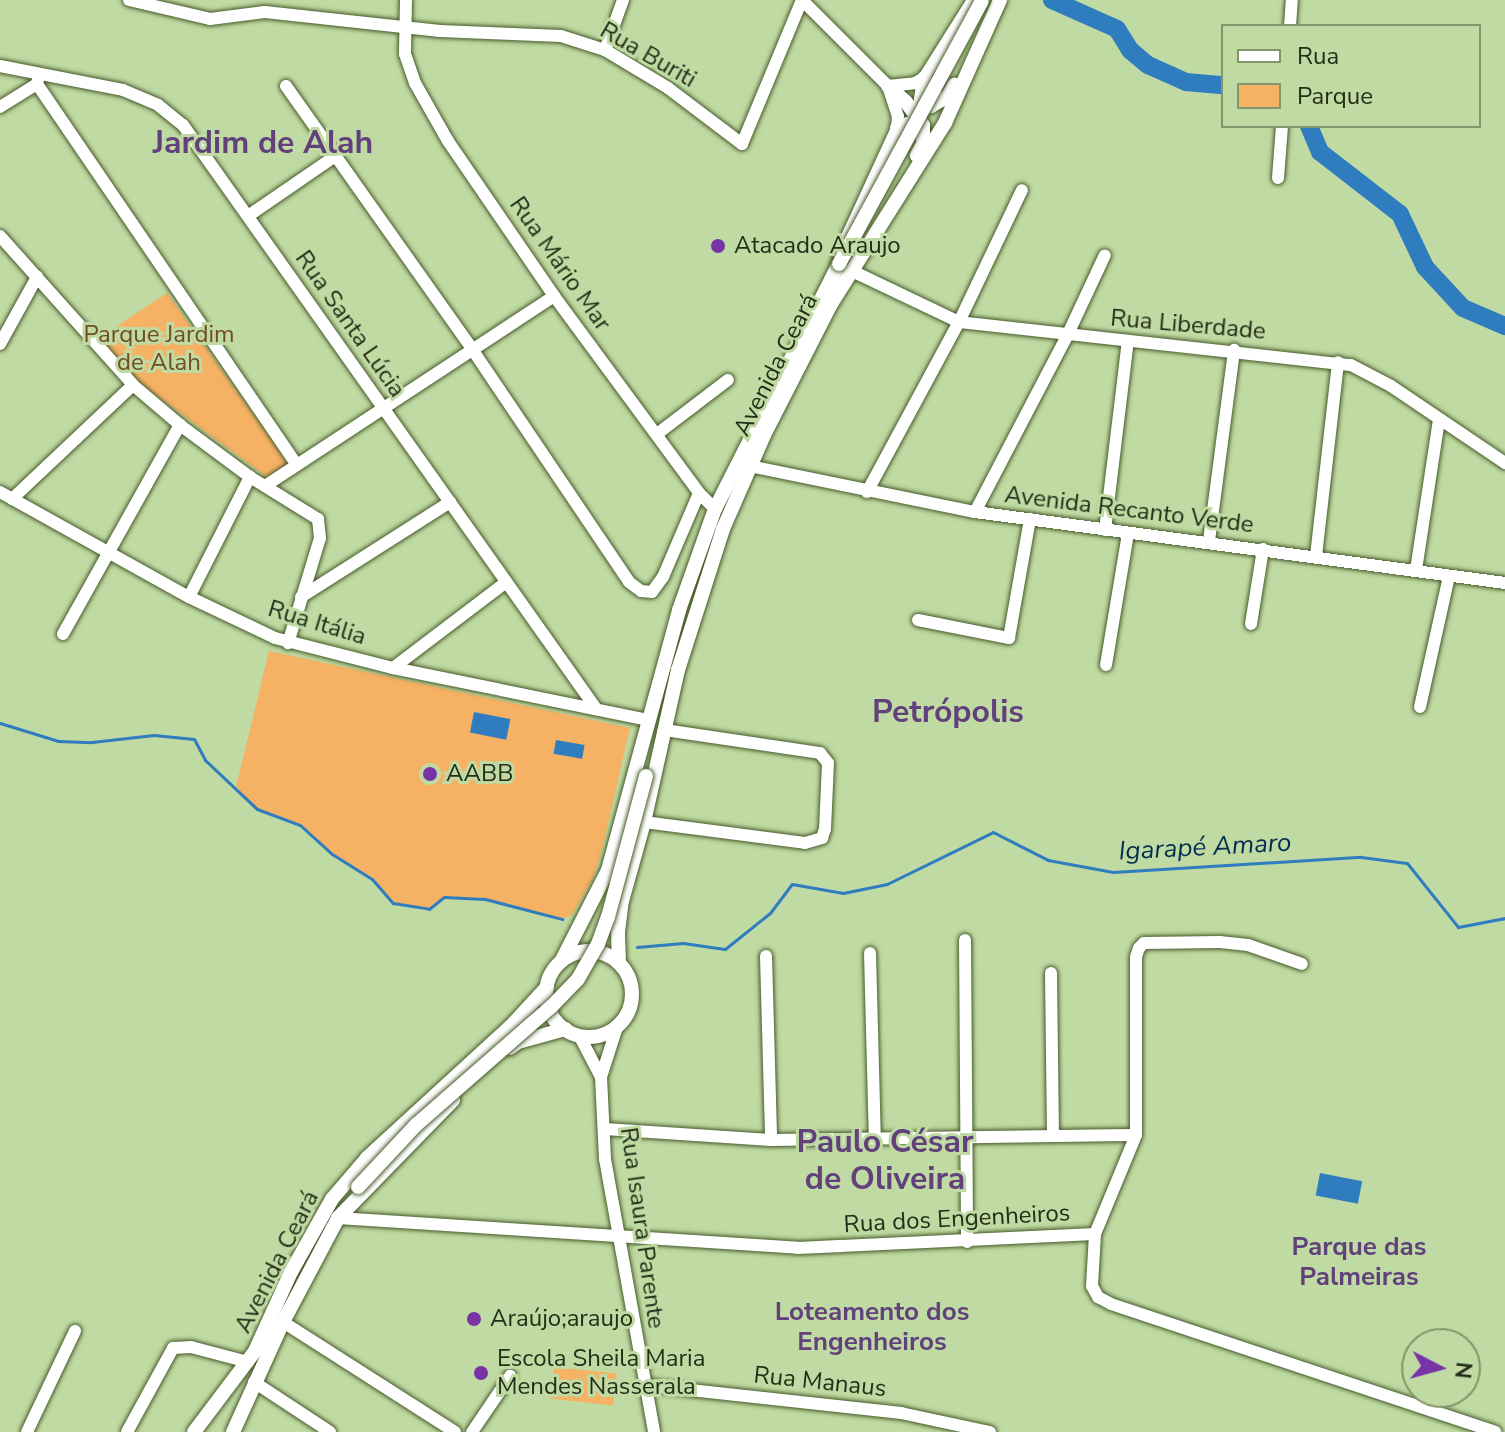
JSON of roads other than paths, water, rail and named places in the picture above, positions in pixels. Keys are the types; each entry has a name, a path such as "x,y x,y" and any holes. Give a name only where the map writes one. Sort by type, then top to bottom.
{"main road":[{"name":"Avenida Ceará","path":"562,960 608,870 679,610 715,509 983,0"},
{"name":"Avenida Ceará","path":"663,734 694,611 723,529 750,466 841,268 902,189 945,123 1000,0"},
{"path":"924,78 921,100 931,106 938,104 948,96 980,42"},
{"path":"888,86 913,110 923,125 923,144 902,189"},
{"path":"897,128 908,124 923,134"},
{"path":"341,1216 358,1187 416,1125 552,1006 578,979 605,925 646,776 663,734"},
{"path":"619,963 619,916 663,734"},
{"path":"591,951 607,954 619,963 628,976 632,992 629,1007 618,1024 602,1034 572,1032 550,1011 547,987 562,960 591,951"},
{"name":"Avenida Ceará","path":"194,1432 248,1362 291,1272 332,1199 367,1158 511,1026 547,987"},
{"name":"Avenida Ceará","path":"233,1432 283,1322 341,1216 455,1098 510,1048 518,1042 572,1032"}],"street":[{"name":"Rua Buriti","path":"129,0 210,19 265,12 403,27 546,33 605,50 668,88 742,144 802,0"},
{"name":"Rua Mário Mar","path":"406,0 403,27 405,54 415,83 448,141 554,296 699,493 715,509"},
{"path":"605,50 623,0"},
{"path":"802,0 888,86 898,116 897,128"},
{"path":"888,86 915,83 924,78 973,0"},
{"path":"1290,24 1292,0"},
{"name":"Rua Santa Lúcia","path":"0,66 38,80 123,90 166,110 183,125 595,707"},
{"path":"0,107 38,80 297,465"},
{"path":"286,86 474,352 629,582 641,591 652,592 663,577 699,493"},
{"name":"Avenida Ceará","path":"841,268 851,224 897,128"},
{"path":"1278,178 1282,128"},
{"path":"248,216 334,157"},
{"path":"867,492 959,322 1022,190"},
{"path":"0,236 133,385 250,477 315,514 321,525 288,643"},
{"path":"975,512 1067,336 1105,255"},
{"name":"Rua Liberdade","path":"841,268 959,322 1067,336 1338,362 1370,373 1505,463"},
{"path":"0,344 37,277"},
{"path":"265,486 474,352 554,296"},
{"path":"1105,530 1128,341"},
{"path":"1209,541 1234,350"},
{"path":"1316,556 1338,362"},
{"path":"657,434 728,380"},
{"path":"12,499 133,385"},
{"path":"1416,570 1439,420"},
{"path":"63,634 180,425"},
{"name":"Avenida Recanto Verde","path":"750,466 975,512 1505,583"},
{"path":"189,597 250,477"},
{"name":"Rua Itália","path":"0,492 189,597 288,643 393,668 649,720"},
{"path":"301,597 450,502"},
{"path":"918,620 1009,638 1030,519"},
{"path":"1106,665 1128,533"},
{"path":"1251,624 1263,549"},
{"path":"1420,707 1449,576"},
{"path":"393,668 505,583"},
{"path":"644,822 805,843 822,838 825,829 828,763 820,753 663,734"},
{"path":"965,940 967,1242"},
{"path":"1095,1234 1136,1135 1136,957 1139,948 1144,943 1220,942 1248,945 1302,964"},
{"path":"870,953 875,1140"},
{"path":"766,956 771,1140"},
{"path":"1051,973 1053,1135"},
{"name":"Rua Isaura Parente","path":"618,1024 601,1077 605,1159 616,1236 654,1432"},
{"name":"Rua Isaura Parente","path":"572,1032 601,1077"},
{"path":"605,1129 771,1140 1136,1135"},
{"name":"Rua dos Engenheiros","path":"341,1216 798,1248 1095,1234 1092,1286 1098,1297 1111,1304 1495,1432"},
{"path":"283,1322 455,1432"},
{"path":"27,1432 75,1331"},
{"path":"127,1432 173,1348 191,1347 248,1362"},
{"path":"472,1432 510,1376"},
{"path":"254,1382 330,1432"},
{"name":"Rua Manaus","path":"644,1385 901,1413 990,1432"}],"water":[{"path":"474,712 510,719 506,740 470,733"},
{"path":"556,740 585,745 582,759 554,754"},
{"path":"1320,1173 1362,1181 1358,1204 1316,1196"}],"waterway":[{"path":"1052,0 1117,29 1130,50 1148,65 1186,82 1221,85"},
{"path":"1310,128 1320,152 1400,214 1425,267 1463,308 1505,326"},
{"name":"Igarapé Amaro","path":"0,723 58,741 92,742 154,735 194,739 205,760 257,809 300,825 332,854 372,879 393,903 429,909 444,897 485,899 562,919"},
{"name":"Igarapé Amaro","path":"637,947 683,943 725,949 770,913 792,884 843,893 887,884 993,832 1048,860 1113,872 1361,857 1407,863 1458,927 1505,918"}],"place":[{"name":"Atacado Araujo","path":"718,246"},
{"name":"AABB","path":"430,774"},
{"name":"Araújo;araujo","path":"474,1319"},
{"name":"Escola Sheila Maria Mendes Nasserala","path":"481,1373"}],"district":[{"name":"Jardim de Alah","path":"263,143"},
{"name":"Petrópolis","path":"948,712"},
{"name":"Paulo César de Oliveira","path":"885,1162"},
{"name":"Parque das Palmeiras","path":"1359,1262"},
{"name":"Loteamento dos Engenheiros","path":"872,1327"}],"park label":[{"name":"Parque Jardim de Alah","path":"159,349"}]}
